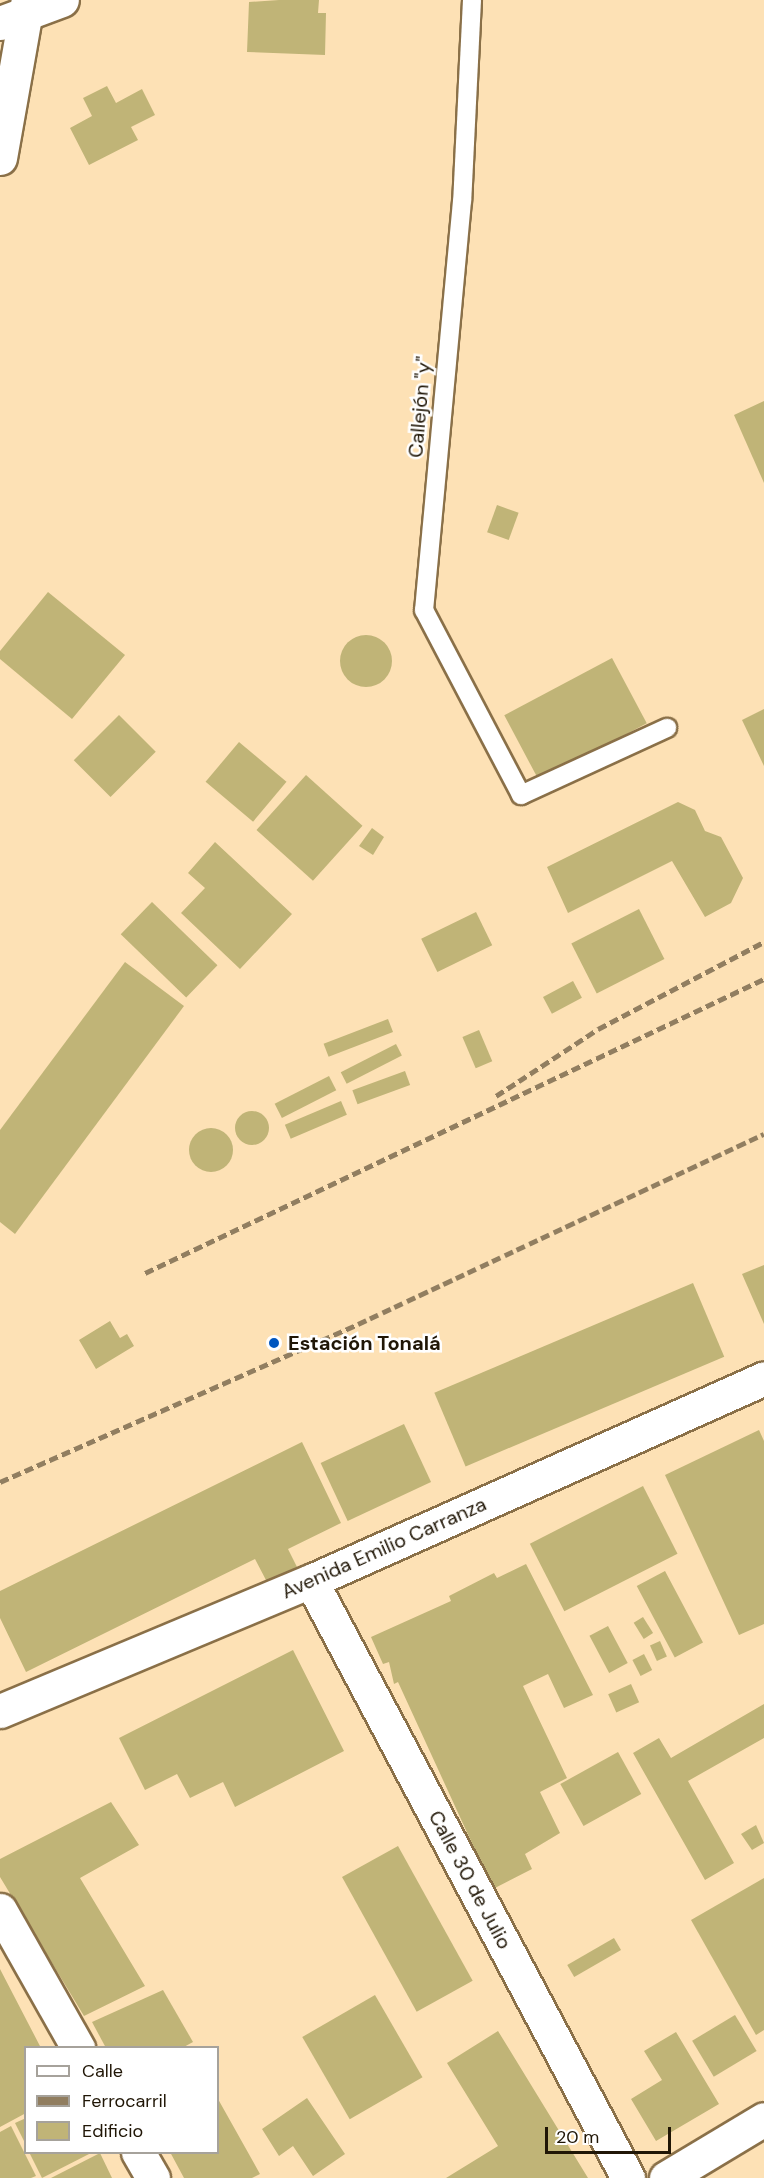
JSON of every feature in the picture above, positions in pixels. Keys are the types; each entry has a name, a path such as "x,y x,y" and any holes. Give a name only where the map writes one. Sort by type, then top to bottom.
{"street":[{"path":"0,158 18,12 62,0"},
{"name":"Avenida Emilio Carranza","path":"0,1711 311,1581 764,1378"},
{"name":"Calle 30 de Julio","path":"311,1581 628,2178"},
{"path":"0,1910 77,2046"},
{"path":"666,2178 764,2119"},
{"path":"139,2154 153,2178"}],"lane":[{"name":"Callejón \"y\"","path":"472,0 462,201 424,610 520,795 667,728"}],"building":[{"path":"319,0 318,13 326,13 325,55 247,52 249,2"},
{"path":"107,86 116,103 142,89 155,115 131,127 138,140 89,165 70,128 92,116 83,98"},
{"path":"764,401 764,483 734,415"},
{"path":"497,505 519,513 509,540 487,532"},
{"path":"48,592 125,655 72,719 0,659 0,651"},
{"path":"366,635 376,637 384,643 390,651 392,661 390,671 384,679 376,685 366,687 356,685 348,679 342,671 340,661 342,651 348,643 356,637"},
{"path":"612,658 647,723 539,781 504,715"},
{"path":"764,709 764,766 742,720"},
{"path":"119,715 156,752 111,797 74,760"},
{"path":"239,742 286,782 253,822 206,782"},
{"path":"306,775 362,826 313,881 256,830"},
{"path":"678,802 695,810 705,831 721,837 743,878 731,903 705,917 672,861 568,913 547,867"},
{"path":"372,828 384,837 373,855 359,846"},
{"path":"215,842 292,914 240,969 181,913 205,888 188,873"},
{"path":"152,902 217,965 186,998 121,934"},
{"path":"639,909 664,959 597,993 571,944"},
{"path":"476,912 492,945 437,972 421,939"},
{"path":"125,962 184,1006 15,1234 0,1222 0,1130"},
{"path":"573,981 582,998 552,1014 543,997"},
{"path":"388,1019 393,1032 329,1057 324,1044"},
{"path":"479,1030 492,1061 476,1068 462,1037"},
{"path":"396,1044 402,1056 347,1084 341,1072"},
{"path":"405,1071 410,1085 358,1104 352,1090"},
{"path":"329,1076 336,1090 282,1118 275,1104"},
{"path":"341,1101 347,1115 291,1139 285,1125"},
{"path":"252,1111 264,1116 269,1128 264,1140 252,1145 240,1140 235,1128 240,1116"},
{"path":"211,1128 226,1135 233,1150 226,1165 211,1172 196,1165 189,1150 196,1135"},
{"path":"764,1265 764,1324 742,1274"},
{"path":"693,1283 724,1357 466,1466 434,1393"},
{"path":"110,1321 120,1338 127,1334 134,1346 96,1369 79,1340"},
{"path":"404,1424 431,1482 348,1521 321,1463"},
{"path":"759,1430 764,1441 764,1624 739,1635 665,1475"},
{"path":"302,1442 341,1523 288,1549 297,1567 267,1582 255,1559 26,1672 0,1618 0,1591"},
{"path":"643,1486 678,1554 564,1611 530,1544"},
{"path":"526,1564 593,1695 564,1708 548,1674 523,1686 567,1778 540,1792 560,1833 525,1854 532,1869 493,1889 398,1682 394,1684 389,1662 383,1664 371,1637 451,1601 449,1596 494,1573 497,1578"},
{"path":"665,1571 703,1643 675,1658 637,1586"},
{"path":"643,1617 653,1633 644,1639 634,1623"},
{"path":"608,1626 628,1663 609,1673 589,1636"},
{"path":"660,1641 667,1657 657,1661 650,1645"},
{"path":"293,1650 344,1751 235,1807 223,1782 190,1798 177,1774 145,1790 119,1738"},
{"path":"644,1654 652,1670 641,1676 632,1660"},
{"path":"631,1684 639,1702 616,1712 608,1694"},
{"path":"764,1704 764,1738 688,1781 734,1863 705,1880 633,1753 659,1738 671,1758"},
{"path":"618,1752 641,1794 584,1826 560,1784"},
{"path":"111,1802 139,1845 80,1878 145,1986 84,2016 0,1877 0,1859"},
{"path":"756,1825 764,1843 752,1850 741,1834"},
{"path":"398,1846 473,1981 417,2012 342,1877"},
{"path":"764,1878 764,2030 756,2035 691,1920"},
{"path":"614,1938 621,1950 574,1977 567,1965"},
{"path":"0,1969 40,2046 24,2046 24,2114 0,2127"},
{"path":"163,1990 193,2042 186,2046 105,2046 92,2022"},
{"path":"375,1995 422,2077 350,2119 302,2037"},
{"path":"735,2015 757,2051 714,2077 692,2041"},
{"path":"498,2031 588,2178 446,2178 498,2146 447,2063"},
{"path":"676,2032 719,2104 656,2141 631,2099 662,2080 644,2051"},
{"path":"307,2098 345,2154 313,2176 293,2146 279,2156 262,2129"},
{"path":"219,2101 260,2174 252,2178 184,2178 171,2154 219,2154"},
{"path":"24,2119 24,2141 15,2123"},
{"path":"11,2126 36,2176 0,2178 0,2132"},
{"path":"30,2154 89,2154 42,2178"},
{"path":"100,2154 112,2178 51,2178"}],"railway":[{"path":"496,1096 598,1029 764,942"},
{"path":"145,1273 764,979"},
{"path":"0,1482 358,1324 764,1134"}],"place":[{"name":"Estación Tonalá","path":"274,1343"}]}
